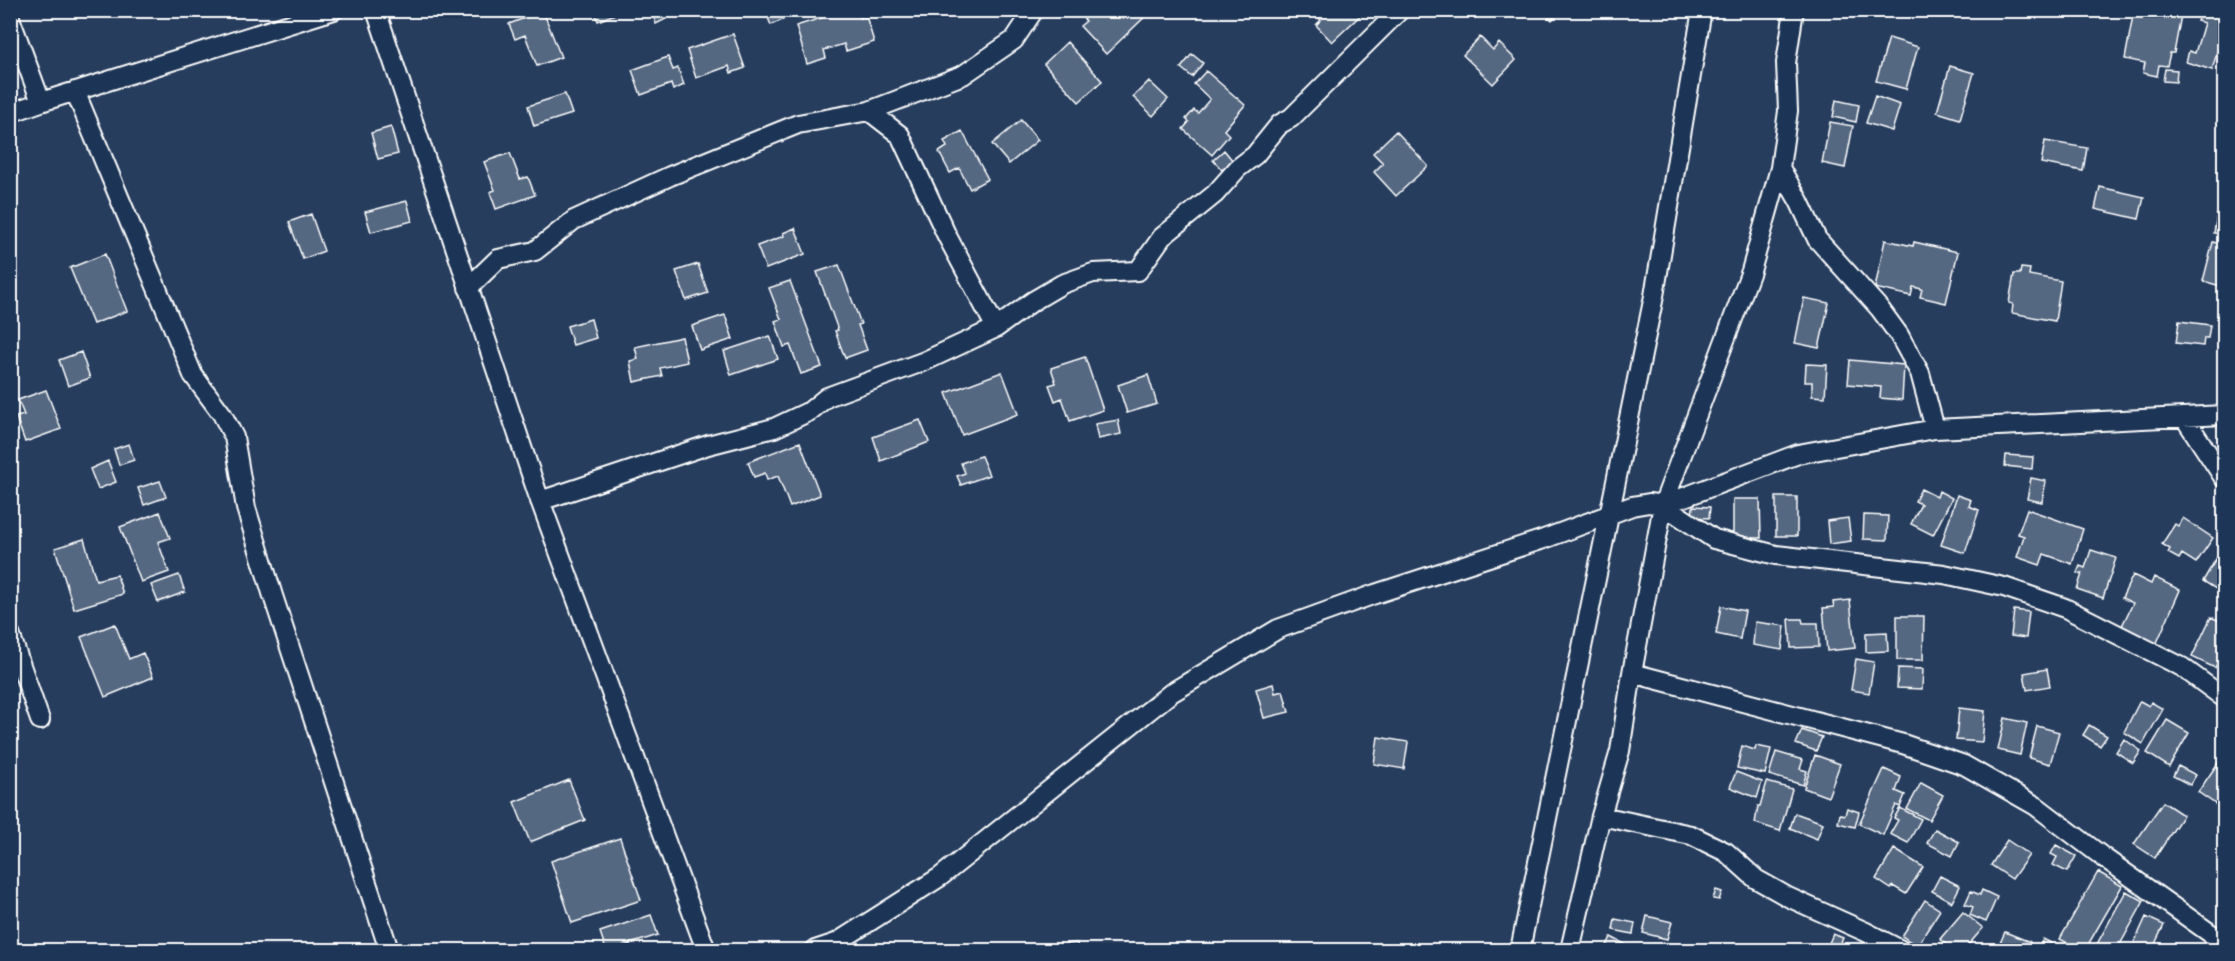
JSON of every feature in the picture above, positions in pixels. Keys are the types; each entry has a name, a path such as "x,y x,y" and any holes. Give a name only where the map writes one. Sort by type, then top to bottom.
{"street":[{"path":"10,113 334,10"},
{"path":"376,10 540,501 706,951"},
{"path":"468,288 498,259 536,251 574,220 670,176 798,124 869,111 963,75 1014,40 1034,10"},
{"path":"540,501 708,445 774,428 810,411 827,397 926,361 996,328 1033,301 1062,284 1094,273 1138,271 1162,237 1215,194 1238,168 1255,155 1280,124 1291,118 1400,10"},
{"path":"1520,951 1654,296 1702,10"},
{"path":"1570,951 1601,816 1620,751 1663,505 1751,271 1780,168 1788,111 1786,63 1794,10"},
{"path":"10,18 41,102"},
{"path":"75,91 193,375 222,414 234,437 246,508 389,951"},
{"path":"869,111 900,135 947,236 996,328"},
{"path":"1780,168 1817,239 1880,309 1899,335 1920,373 1935,429"},
{"path":"1663,505 1798,454 1935,429 2224,415"},
{"path":"2184,417 2224,478"},
{"path":"815,951 836,943 940,877 1171,693 1278,629 1375,594 1544,539 1632,506 1649,503 1663,505 1714,539 1776,555 1944,574 2004,587 2065,608 2182,667 2224,698"},
{"path":"10,634 40,720"},
{"path":"1632,673 1903,744 1964,765 2036,806 2224,943"},
{"path":"1601,816 1692,835 1726,852 1756,879 1788,897 1866,932 1901,951"}],"building":[{"path":"594,10 625,10 598,21"},
{"path":"651,10 662,10 666,19 656,24"},
{"path":"787,10 791,16 771,25 768,18"},
{"path":"830,10 858,10 860,18 866,16 874,42 846,51 844,44 824,50 826,58 807,64 796,26 831,15"},
{"path":"1088,10 1152,10 1106,54 1080,26 1086,21 1081,16"},
{"path":"1312,10 1366,10 1332,42 1316,25 1321,20"},
{"path":"1542,10 1561,10 1552,20"},
{"path":"1972,10 1997,10 1997,15"},
{"path":"2134,10 2182,10 2174,53 2170,53 2167,66 2159,65 2157,76 2143,73 2145,63 2125,59"},
{"path":"2201,10 2224,17 2224,28 2212,70 2186,62 2189,51 2195,53 2204,23 2197,21"},
{"path":"543,11 561,57 537,66 525,35 515,39 509,24"},
{"path":"733,34 745,68 731,73 729,66 696,78 687,50"},
{"path":"1480,37 1493,50 1499,43 1516,60 1493,84 1463,55"},
{"path":"1889,38 1918,47 1906,89 1876,81"},
{"path":"1067,42 1102,81 1079,102 1044,64"},
{"path":"1192,54 1203,63 1192,77 1181,68"},
{"path":"668,57 673,70 678,68 684,85 673,90 671,84 641,95 632,70"},
{"path":"1950,66 1974,73 1960,119 1937,112"},
{"path":"2165,69 2177,70 2176,82 2163,81"},
{"path":"1206,71 1245,105 1224,130 1229,135 1212,155 1183,129 1189,122 1186,119 1194,110 1198,113 1210,99 1194,84"},
{"path":"1149,81 1168,99 1153,116 1133,97"},
{"path":"565,94 572,114 534,126 528,106"},
{"path":"1875,96 1900,105 1892,131 1866,123"},
{"path":"1836,100 1859,105 1856,122 1833,117"},
{"path":"1021,120 1038,140 1009,164 992,144"},
{"path":"1830,122 1853,126 1845,168 1822,163"},
{"path":"391,127 398,154 378,159 371,133"},
{"path":"962,131 988,179 970,189 959,168 950,173 939,152 947,147 944,141"},
{"path":"1396,131 1428,166 1396,196 1374,172 1383,163 1373,153"},
{"path":"2045,141 2087,148 2083,171 2041,163"},
{"path":"1224,150 1233,161 1222,170 1213,160"},
{"path":"510,153 520,179 528,177 535,195 496,209 490,192 495,190 484,162"},
{"path":"2100,187 2144,197 2139,219 2095,209"},
{"path":"407,201 412,221 371,232 365,212"},
{"path":"311,214 324,251 303,259 289,222"},
{"path":"2217,214 2224,215 2224,235 2214,233"},
{"path":"795,228 805,254 766,269 757,246 784,236 783,233"},
{"path":"1885,240 1913,246 1914,242 1958,252 1946,303 1920,297 1922,289 1913,287 1911,296 1875,288"},
{"path":"2213,242 2224,245 2224,287 2203,281"},
{"path":"105,254 127,311 93,324 70,268"},
{"path":"698,264 708,293 686,300 676,271"},
{"path":"839,265 861,324 858,325 867,350 845,358 835,331 838,330 817,272"},
{"path":"2021,268 2030,269 2029,275 2061,281 2055,321 2012,313 2013,304 2009,303 2014,274 2020,274"},
{"path":"790,281 822,367 801,374 790,345 784,347 775,321 781,319 769,288"},
{"path":"1804,298 1829,303 1819,348 1795,343"},
{"path":"725,315 733,339 700,350 692,326"},
{"path":"591,319 596,338 573,345 567,326"},
{"path":"2179,321 2210,325 2208,338 2204,338 2203,346 2176,343"},
{"path":"770,336 778,359 731,375 724,351"},
{"path":"682,337 687,362 660,368 662,376 634,382 630,361 638,359 635,347"},
{"path":"81,352 90,378 68,386 59,360"},
{"path":"1085,357 1103,410 1070,421 1062,398 1055,401 1049,385 1056,383 1051,368"},
{"path":"1850,360 1904,365 1902,400 1880,398 1881,387 1848,384"},
{"path":"1806,364 1827,365 1825,397 1812,396 1812,382 1805,382"},
{"path":"1002,372 1018,414 962,435 946,393"},
{"path":"1148,375 1157,404 1127,413 1118,385"},
{"path":"46,390 61,429 25,442 16,417 24,415 18,400"},
{"path":"920,420 929,442 881,461 873,437"},
{"path":"1118,420 1121,434 1098,439 1095,424"},
{"path":"800,442 820,495 790,507 778,476 767,480 765,473 754,477 748,462"},
{"path":"129,444 134,460 119,465 114,449"},
{"path":"2006,455 2033,457 2032,469 2005,466"},
{"path":"981,456 989,475 961,485 957,476 965,473 961,463"},
{"path":"108,461 116,482 98,489 90,469"},
{"path":"2031,478 2046,481 2042,502 2027,499"},
{"path":"160,481 166,497 144,505 138,488"},
{"path":"1921,489 1937,497 1939,491 1952,498 1933,535 1911,524 1921,504 1915,501"},
{"path":"1957,495 1971,500 1969,506 1979,510 1965,553 1941,545"},
{"path":"1776,497 1797,497 1797,536 1776,536"},
{"path":"1733,499 1760,499 1761,538 1733,538"},
{"path":"1693,506 1710,507 1709,518 1692,517"},
{"path":"2027,509 2083,529 2072,564 2044,554 2040,565 2017,557 2024,536 2018,534"},
{"path":"160,512 170,538 158,542 169,572 141,582 120,527"},
{"path":"1864,515 1888,516 1887,540 1863,539"},
{"path":"1848,518 1851,541 1829,544 1827,521"},
{"path":"2183,518 2213,538 2196,563 2182,554 2179,559 2168,553 2170,549 2162,544 2175,524 2178,526"},
{"path":"84,539 96,580 117,575 123,594 74,609 55,548"},
{"path":"2224,548 2224,594 2203,581"},
{"path":"2091,550 2116,558 2103,598 2077,589 2082,574 2077,573 2080,566 2085,568"},
{"path":"179,575 185,592 158,602 151,585"},
{"path":"2133,575 2151,584 2154,577 2180,590 2155,647 2120,630 2133,603 2122,598"},
{"path":"1850,600 1855,648 1827,651 1823,608 1834,607 1833,602"},
{"path":"1721,606 1745,611 1740,639 1716,634"},
{"path":"2014,610 2029,612 2026,638 2011,636"},
{"path":"1897,616 1924,616 1923,660 1897,660"},
{"path":"2211,617 2224,623 2224,649 2215,668 2192,657"},
{"path":"1789,619 1802,619 1803,623 1818,623 1819,647 1791,648"},
{"path":"1755,622 1785,626 1782,650 1753,645"},
{"path":"115,624 129,659 143,653 153,677 105,697 81,637"},
{"path":"1887,632 1888,651 1866,652 1866,633"},
{"path":"1856,659 1874,662 1869,693 1851,690"},
{"path":"1898,668 1923,669 1922,689 1897,688"},
{"path":"2047,669 2050,686 2027,690 2024,673"},
{"path":"1273,684 1275,693 1283,691 1289,712 1264,718 1256,689"},
{"path":"2140,701 2149,706 2151,702 2163,709 2143,744 2124,732"},
{"path":"1959,708 1985,711 1982,742 1956,740"},
{"path":"2005,718 2027,723 2020,755 1998,750"},
{"path":"2167,720 2189,733 2169,767 2147,753"},
{"path":"2089,725 2107,736 2100,746 2083,735"},
{"path":"2037,726 2059,732 2050,764 2029,758"},
{"path":"1802,730 1822,737 1816,751 1796,744"},
{"path":"1378,737 1408,742 1404,769 1374,764"},
{"path":"2124,739 2141,751 2133,763 2116,752"},
{"path":"1742,746 1755,750 1756,746 1771,749 1765,774 1737,768"},
{"path":"1776,752 1803,760 1800,769 1807,771 1803,785 1769,775"},
{"path":"1815,755 1840,764 1828,797 1804,788"},
{"path":"2220,760 2224,764 2224,803 2221,808 2198,792"},
{"path":"2178,766 2196,775 2190,785 2173,776"},
{"path":"1884,769 1901,777 1896,791 1905,795 1900,807 1896,805 1883,835 1859,824"},
{"path":"1736,772 1762,782 1757,798 1730,787"},
{"path":"569,780 585,820 530,842 514,802"},
{"path":"1767,782 1792,789 1780,831 1755,823 1758,806 1760,806"},
{"path":"1921,783 1943,795 1929,820 1907,809"},
{"path":"2163,802 2183,815 2155,858 2134,844"},
{"path":"1847,808 1859,812 1855,827 1838,823 1840,814 1845,815"},
{"path":"1900,808 1921,819 1908,843 1890,834 1898,820 1894,818"},
{"path":"1795,813 1823,823 1817,839 1790,828"},
{"path":"1935,829 1959,842 1952,856 1927,843"},
{"path":"620,838 641,900 572,923 551,861"},
{"path":"2007,840 2029,855 2012,879 1991,865"},
{"path":"2056,845 2076,856 2067,872 2053,865 2057,857 2051,854"},
{"path":"1894,849 1923,867 1906,894 1893,886 1891,889 1876,879"},
{"path":"2098,872 2122,886 2085,950 2080,950 2060,939"},
{"path":"1940,876 1960,886 1952,902 1932,891"},
{"path":"1716,890 1722,892 1719,900 1713,899"},
{"path":"1982,890 1997,897 1986,922 1970,915 1973,907 1965,904 1971,891 1980,895"},
{"path":"2126,891 2144,901 2117,950 2105,950 2096,946"},
{"path":"1925,900 1940,910 1917,946 1902,936"},
{"path":"1963,912 1983,928 1964,950 1954,950 1940,939"},
{"path":"651,915 658,935 606,950 600,932"},
{"path":"1647,916 1672,922 1667,939 1643,933"},
{"path":"2146,917 2164,925 2152,950 2131,950"},
{"path":"1615,919 1635,923 1633,934 1613,930"},
{"path":"2005,932 2030,942 2027,950 1997,950"},
{"path":"1833,934 1843,938 1838,950 1826,950"},
{"path":"1611,937 1634,949 1605,950"},
{"path":"2043,939 2065,950 2032,950 2035,945 2039,948"},
{"path":"1077,943 1078,950 1068,950 1067,944"},
{"path":"1315,946 1336,950 1314,950"},
{"path":"1339,946 1352,949 1352,950 1338,950"}]}
